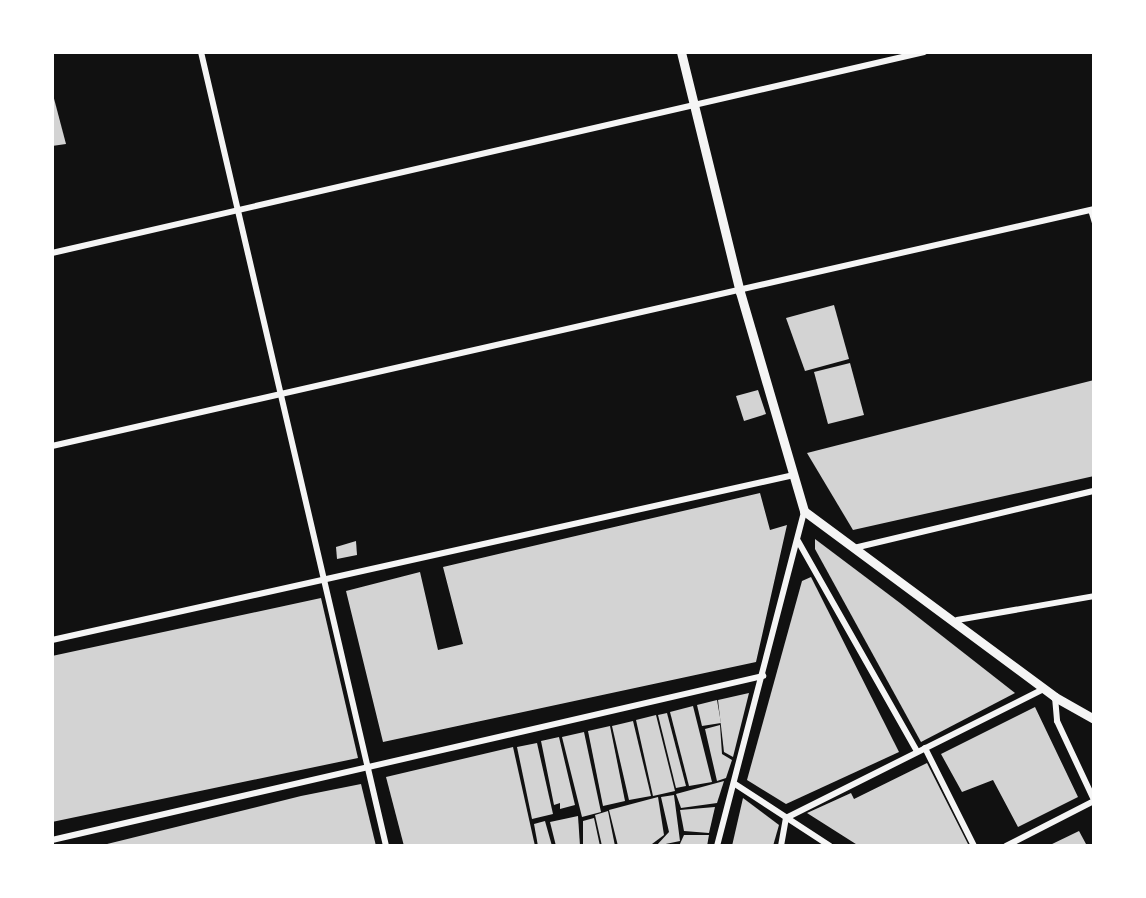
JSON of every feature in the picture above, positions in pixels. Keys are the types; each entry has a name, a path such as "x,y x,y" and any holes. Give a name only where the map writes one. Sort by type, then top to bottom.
{"street":[{"path":"201,52 386,846"},
{"path":"681,52 740,292 804,511 735,784 717,846"},
{"path":"52,253 924,52"},
{"path":"52,446 740,292 1092,209"},
{"path":"52,640 794,475"},
{"path":"854,548 1094,491"},
{"path":"804,511 957,620 1055,697 1094,719"},
{"path":"798,541 917,752"},
{"path":"957,620 1094,596"},
{"path":"52,840 763,676"},
{"path":"786,818 1044,689"},
{"path":"1006,846 1094,801 1057,721 1055,697"},
{"path":"925,748 974,846"},
{"path":"735,784 830,846"},
{"path":"781,846 786,818"}],"lane":[{"path":"1092,209 1094,223"}],"building":[{"path":"52,91 66,144 52,146"},
{"path":"834,305 849,359 805,371 786,318"},
{"path":"850,363 864,415 828,424 814,372"},
{"path":"1094,380 1094,476 853,530 807,453"},
{"path":"758,390 766,414 744,421 736,396"},
{"path":"760,493 770,530 787,525 756,662 383,742 346,591 420,572 438,650 463,644 443,567"},
{"path":"815,539 1015,693 921,742 815,549"},
{"path":"356,541 357,555 337,559 336,547"},
{"path":"811,577 899,752 786,804 747,780 802,581"},
{"path":"321,598 358,758 52,822 52,656"},
{"path":"749,693 733,757 724,752 718,700"},
{"path":"717,700 721,723 702,726 697,705"},
{"path":"693,706 712,782 689,786 670,712"},
{"path":"1035,707 1078,797 1018,827 993,780 962,792 941,754"},
{"path":"667,713 686,786 676,788 658,715"},
{"path":"656,715 675,791 653,796 636,720"},
{"path":"633,721 651,796 629,800 612,726"},
{"path":"720,725 722,754 732,760 726,778 717,781 705,729"},
{"path":"610,726 625,801 603,806 588,731"},
{"path":"584,732 601,812 582,817 562,737"},
{"path":"559,737 575,805 560,809 560,803 554,805 541,741"},
{"path":"537,743 553,814 532,819 517,747"},
{"path":"513,747 535,846 404,846 386,777"},
{"path":"927,763 969,846 859,846 807,813 851,793 854,799"},
{"path":"724,781 717,803 681,808 676,794"},
{"path":"361,784 376,846 99,846 301,796"},
{"path":"674,795 680,841 656,846 669,832 661,797"},
{"path":"658,797 664,835 652,844 618,846 609,810"},
{"path":"743,798 779,825 773,846 732,846"},
{"path":"715,807 709,833 684,831 680,810"},
{"path":"608,811 615,846 602,846 595,815"},
{"path":"578,816 580,846 556,846 550,822"},
{"path":"594,818 600,846 583,846 583,821"},
{"path":"545,821 552,846 538,846 534,824"},
{"path":"1079,831 1086,844 1048,846"},
{"path":"684,835 709,835 707,846 679,846"}]}
